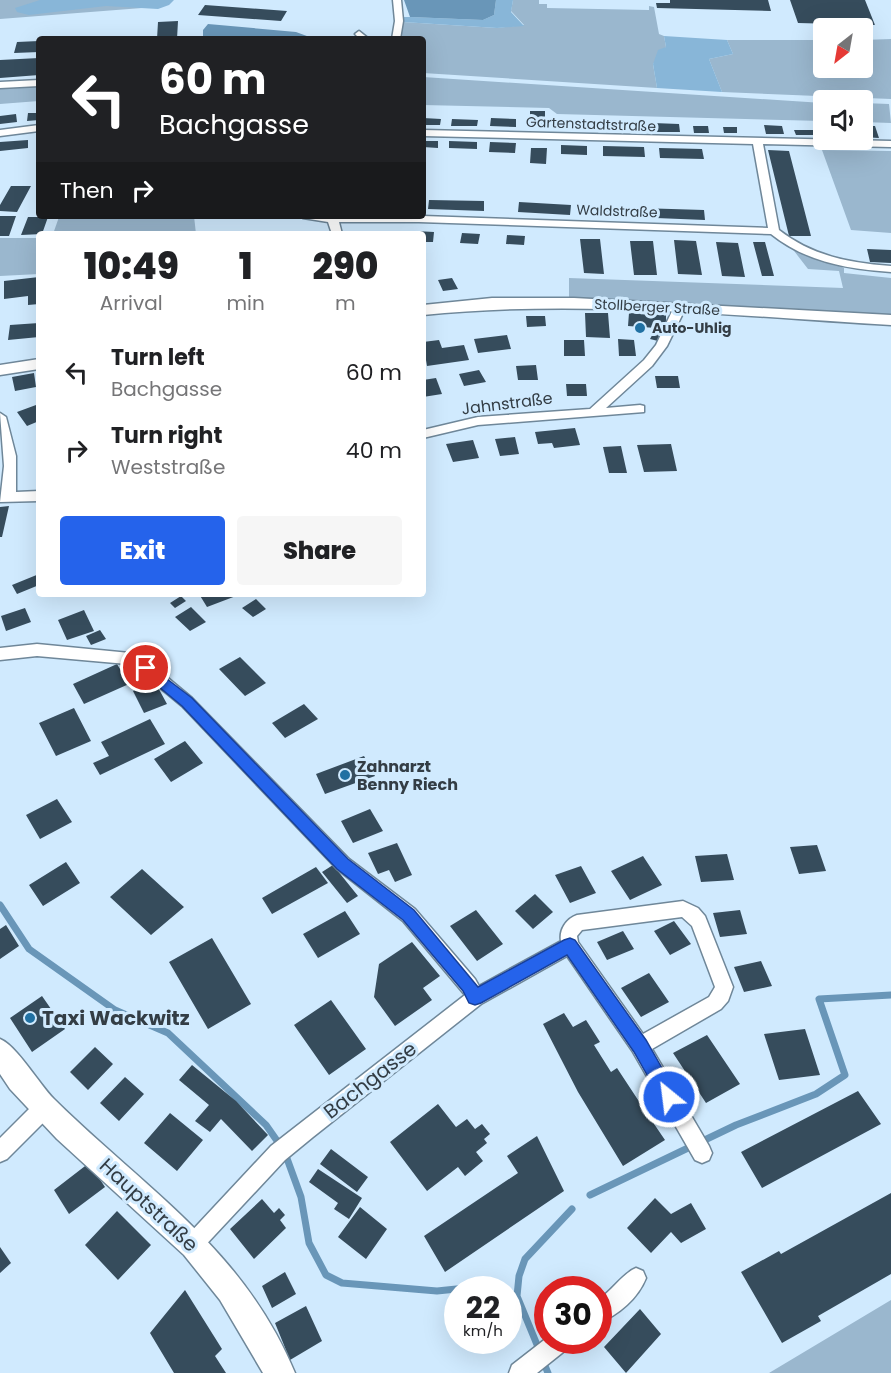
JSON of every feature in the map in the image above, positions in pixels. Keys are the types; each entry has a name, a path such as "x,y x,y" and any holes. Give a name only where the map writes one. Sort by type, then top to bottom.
{"main road":[{"name":"Stollberger Straße","path":"426,310 492,303 680,307 891,320"},
{"path":"0,370 36,364"},
{"name":"Hauptstraße","path":"0,1052 44,1108 193,1244 236,1296 280,1373"}],"street":[{"path":"396,36 399,21 397,0"},
{"path":"0,85 36,83"},
{"path":"0,133 36,129"},
{"name":"Gartenstadtstraße","path":"426,133 758,143 891,144"},
{"path":"758,143 770,196 774,231 787,242 843,265 891,269"},
{"path":"333,219 336,231"},
{"name":"Waldstraße","path":"333,219 430,219 774,231"},
{"path":"595,411 648,363 661,346 680,307"},
{"name":"Jahnstraße","path":"426,433 478,421 640,409"},
{"path":"0,417 8,435 11,470 4,497 36,496"},
{"path":"0,654 37,650 130,659 146,668 187,702 343,864 409,915 469,986 475,998"},
{"path":"640,1046 715,1004 722,995 724,987 699,921 692,913 682,909 577,923 568,934 570,945 640,1046 702,1153"},
{"name":"Bachgasse","path":"193,1244 282,1149 475,998 570,945"},
{"path":"0,1152 44,1108"},
{"path":"612,1304 619,1299 636,1278"}],"shaded area":[{"path":"0,0 153,0 142,8 0,19"},
{"path":"40,0 174,0 169,5 158,9 106,6 29,15 17,12 15,8"},
{"path":"404,0 496,0 494,15 483,20 410,17"},
{"path":"496,0 513,0 511,12 524,26 497,28 403,22 404,17 483,20 494,15"},
{"path":"513,0 539,0 539,4 547,4 547,8 649,10 649,6 654,7 659,34 664,36 666,47 653,64 657,88 426,73 426,36 399,36 403,22 497,28 524,25 511,11"},
{"path":"208,24 296,32 307,36 203,36 203,30"},
{"path":"664,36 727,40 733,54 709,59 722,92 657,88 653,64 658,50 666,47"},
{"path":"891,39 891,99 873,98 873,90 813,90 813,96 722,92 709,59 733,54 727,40 813,40 813,78 873,78 873,40"},
{"path":"426,77 813,102 813,121 557,114 549,108 426,105"},
{"path":"36,85 36,101 0,104 0,87"},
{"path":"873,103 889,104 891,123 873,122"},
{"path":"822,150 891,151 891,233 851,230"},
{"path":"58,219 194,219 196,231 54,231"},
{"path":"0,238 36,238 36,274 0,276"},
{"path":"791,247 844,268 844,273 891,278 891,315 569,298 569,278 843,288 839,271 808,269"},
{"path":"891,1300 891,1373 769,1373"}],"building":[{"path":"670,0 768,0 771,11 657,8 656,3 670,3"},
{"path":"790,0 865,0 872,18 813,18 813,23 798,23"},
{"path":"205,5 287,11 281,21 198,15"},
{"path":"178,21 177,36 157,36 158,22"},
{"path":"36,41 36,52 14,53 17,42"},
{"path":"36,58 36,75 0,78 0,60"},
{"path":"530,111 545,111 545,125 530,124"},
{"path":"28,113 36,113 36,120 27,121"},
{"path":"16,114 17,122 0,124 0,116"},
{"path":"426,118 441,119 440,125 426,125"},
{"path":"491,118 516,119 516,127 490,126"},
{"path":"452,119 478,120 477,126 451,126"},
{"path":"558,121 583,121 583,129 559,128"},
{"path":"602,122 625,123 625,130 602,129"},
{"path":"653,123 679,124 680,132 654,132"},
{"path":"764,125 782,126 784,134 766,134"},
{"path":"693,126 708,126 709,133 694,133"},
{"path":"873,126 875,126 879,138 873,138"},
{"path":"723,127 737,127 737,133 724,133"},
{"path":"794,130 813,130 813,135 796,135"},
{"path":"28,140 28,148 0,151 0,142"},
{"path":"426,141 438,141 438,148 426,147"},
{"path":"449,141 477,142 477,149 449,148"},
{"path":"490,142 516,143 515,153 489,152"},
{"path":"561,145 587,146 587,155 561,154"},
{"path":"603,146 644,147 645,157 603,156"},
{"path":"531,148 547,148 546,164 530,163"},
{"path":"659,148 702,149 704,159 660,158"},
{"path":"768,150 789,151 811,236 789,236"},
{"path":"11,186 31,186 17,212 0,211 0,205"},
{"path":"429,200 484,201 484,211 428,209"},
{"path":"519,202 571,205 570,215 518,212"},
{"path":"606,207 704,210 705,220 607,216"},
{"path":"0,216 16,216 9,236 0,236"},
{"path":"28,217 47,219 43,231 36,231 36,234 21,235"},
{"path":"426,232 434,232 433,242 426,242"},
{"path":"462,233 480,234 478,244 460,243"},
{"path":"507,235 525,236 524,245 506,244"},
{"path":"580,239 600,239 604,274 584,273"},
{"path":"674,240 696,241 702,275 678,274"},
{"path":"630,241 653,241 657,275 634,275"},
{"path":"716,242 738,243 745,277 722,276"},
{"path":"753,242 765,242 774,276 762,276"},
{"path":"867,249 891,250 891,263 870,262"},
{"path":"36,277 36,304 28,305 28,296 4,299 4,281"},
{"path":"452,278 458,289 443,291 438,280"},
{"path":"585,313 608,313 610,338 586,337"},
{"path":"629,313 666,315 666,329 658,341 650,339 656,328 628,326"},
{"path":"526,316 545,316 546,326 527,327"},
{"path":"36,323 36,337 8,340 10,325"},
{"path":"507,335 511,349 478,353 474,339"},
{"path":"618,339 634,340 636,356 619,356"},
{"path":"439,340 442,348 464,345 469,360 427,366 426,342"},
{"path":"564,340 584,340 585,356 564,356"},
{"path":"536,365 538,380 518,380 516,366"},
{"path":"479,370 486,382 464,386 459,374"},
{"path":"34,373 36,387 15,391 12,377"},
{"path":"655,376 678,376 680,388 657,388"},
{"path":"436,378 442,394 426,397 426,380"},
{"path":"566,384 586,384 587,396 567,396"},
{"path":"36,405 36,422 27,426 17,412"},
{"path":"575,428 580,445 554,448 552,443 538,444 535,432"},
{"path":"515,437 519,454 500,456 495,439"},
{"path":"473,440 479,458 453,462 446,444"},
{"path":"671,444 677,471 644,472 637,445"},
{"path":"621,446 627,473 609,473 603,447"},
{"path":"9,506 2,537 0,537 0,507"},
{"path":"36,575 36,586 17,594 12,585"},
{"path":"179,597 186,601 175,608 170,603"},
{"path":"201,597 233,597 207,607"},
{"path":"256,599 266,609 253,617 242,608"},
{"path":"191,607 206,622 190,631 175,617"},
{"path":"25,608 31,622 6,631 1,616"},
{"path":"84,610 94,631 67,640 58,620"},
{"path":"100,630 106,639 91,645 86,636"},
{"path":"240,657 266,683 245,696 219,669"},
{"path":"117,664 129,684 84,704 73,684"},
{"path":"155,682 167,704 144,713 133,691"},
{"path":"304,704 318,719 285,738 272,723"},
{"path":"74,708 91,741 56,756 39,723"},
{"path":"150,719 165,744 100,775 93,763 109,756 101,742"},
{"path":"185,741 203,763 171,782 154,759"},
{"name":"Zahnarzt Benny Riech","path":"364,756 375,776 325,794 316,774"},
{"path":"57,799 72,822 40,839 26,815"},
{"path":"370,809 383,831 353,843 341,821"},
{"path":"397,843 412,875 395,882 389,870 378,874 368,853"},
{"path":"817,845 826,871 799,874 790,847"},
{"path":"727,854 734,880 701,882 695,856"},
{"path":"643,856 662,885 630,900 611,871"},
{"path":"66,862 80,883 43,906 29,885"},
{"path":"333,865 358,896 347,903 322,872"},
{"path":"581,866 596,893 570,903 555,875"},
{"path":"316,867 328,883 272,914 262,898"},
{"path":"142,869 184,907 151,935 110,897"},
{"path":"535,894 553,912 533,929 515,911"},
{"path":"476,910 503,944 477,961 450,926"},
{"path":"740,910 747,934 720,937 713,913"},
{"path":"345,911 360,934 318,958 303,934"},
{"path":"674,921 691,944 670,955 654,931"},
{"path":"6,925 19,946 0,959 0,929"},
{"path":"623,931 634,949 607,960 597,942"},
{"path":"212,938 251,1004 208,1029 169,962"},
{"path":"412,942 440,976 423,988 432,1000 395,1026 374,997 379,964"},
{"path":"761,961 772,986 744,992 734,967"},
{"path":"649,973 669,1002 641,1017 621,988"},
{"path":"42,996 65,1029 32,1052 10,1018"},
{"path":"331,1000 366,1049 329,1075 294,1025"},
{"path":"564,1013 573,1027 586,1020 600,1042 594,1045 611,1072 617,1068 642,1106 647,1103 656,1115 650,1118 665,1140 623,1166 578,1092 543,1024"},
{"path":"805,1029 820,1075 779,1080 764,1034"},
{"path":"707,1035 740,1084 706,1103 673,1053"},
{"path":"95,1047 113,1064 88,1090 70,1072"},
{"path":"192,1065 236,1101 268,1135 252,1151 221,1119 210,1132 195,1121 209,1105 179,1080"},
{"path":"125,1077 144,1094 119,1121 100,1103"},
{"path":"858,1091 881,1124 762,1188 741,1152"},
{"path":"438,1104 456,1127 467,1119 475,1129 482,1124 490,1134 484,1139 487,1143 476,1152 483,1161 465,1176 458,1167 427,1191 390,1142"},
{"path":"170,1113 203,1140 177,1171 144,1143"},
{"path":"537,1136 564,1191 445,1272 424,1236 518,1173 507,1156"},
{"path":"331,1149 368,1177 357,1192 320,1164"},
{"path":"89,1163 105,1187 69,1214 54,1190"},
{"path":"318,1169 362,1198 349,1219 334,1209 338,1203 309,1182"},
{"path":"891,1193 891,1274 818,1316 821,1321 782,1343 741,1272 779,1251 781,1254"},
{"path":"655,1198 671,1214 691,1203 706,1229 681,1243 671,1232 651,1253 627,1228"},
{"path":"262,1199 274,1213 279,1208 285,1215 280,1220 286,1228 254,1259 230,1229"},
{"path":"360,1207 387,1229 366,1259 338,1237"},
{"path":"117,1211 151,1245 118,1280 85,1245"},
{"path":"0,1247 11,1263 0,1273"},
{"path":"285,1272 296,1294 272,1308 262,1286"},
{"path":"185,1290 222,1349 215,1356 226,1373 174,1373 150,1333"},
{"path":"306,1306 322,1341 290,1360 275,1323"},
{"path":"640,1309 661,1334 626,1373 610,1354 612,1354 612,1339"}],"waterway":[{"path":"0,905 29,949 115,1010 168,1033 266,1125 280,1145"},
{"path":"590,1195 736,1125 816,1094 845,1075 819,999 891,995"},
{"path":"285,1153 301,1197 309,1243 326,1275 342,1283 444,1290"},
{"path":"519,1276 525,1259 572,1209"},
{"path":"522,1308 534,1337"},
{"path":"543,1361 548,1373"}],"place":[{"name":"Auto-Uhlig","path":"640,328"},
{"name":"Zahnarzt Benny Riech","path":"345,775"},
{"name":"Taxi Wackwitz","path":"30,1018"}],"route":[{"path":"146,668 187,702 343,864 375,892 409,915 469,986 475,998 570,945 640,1046 669,1097"}]}
